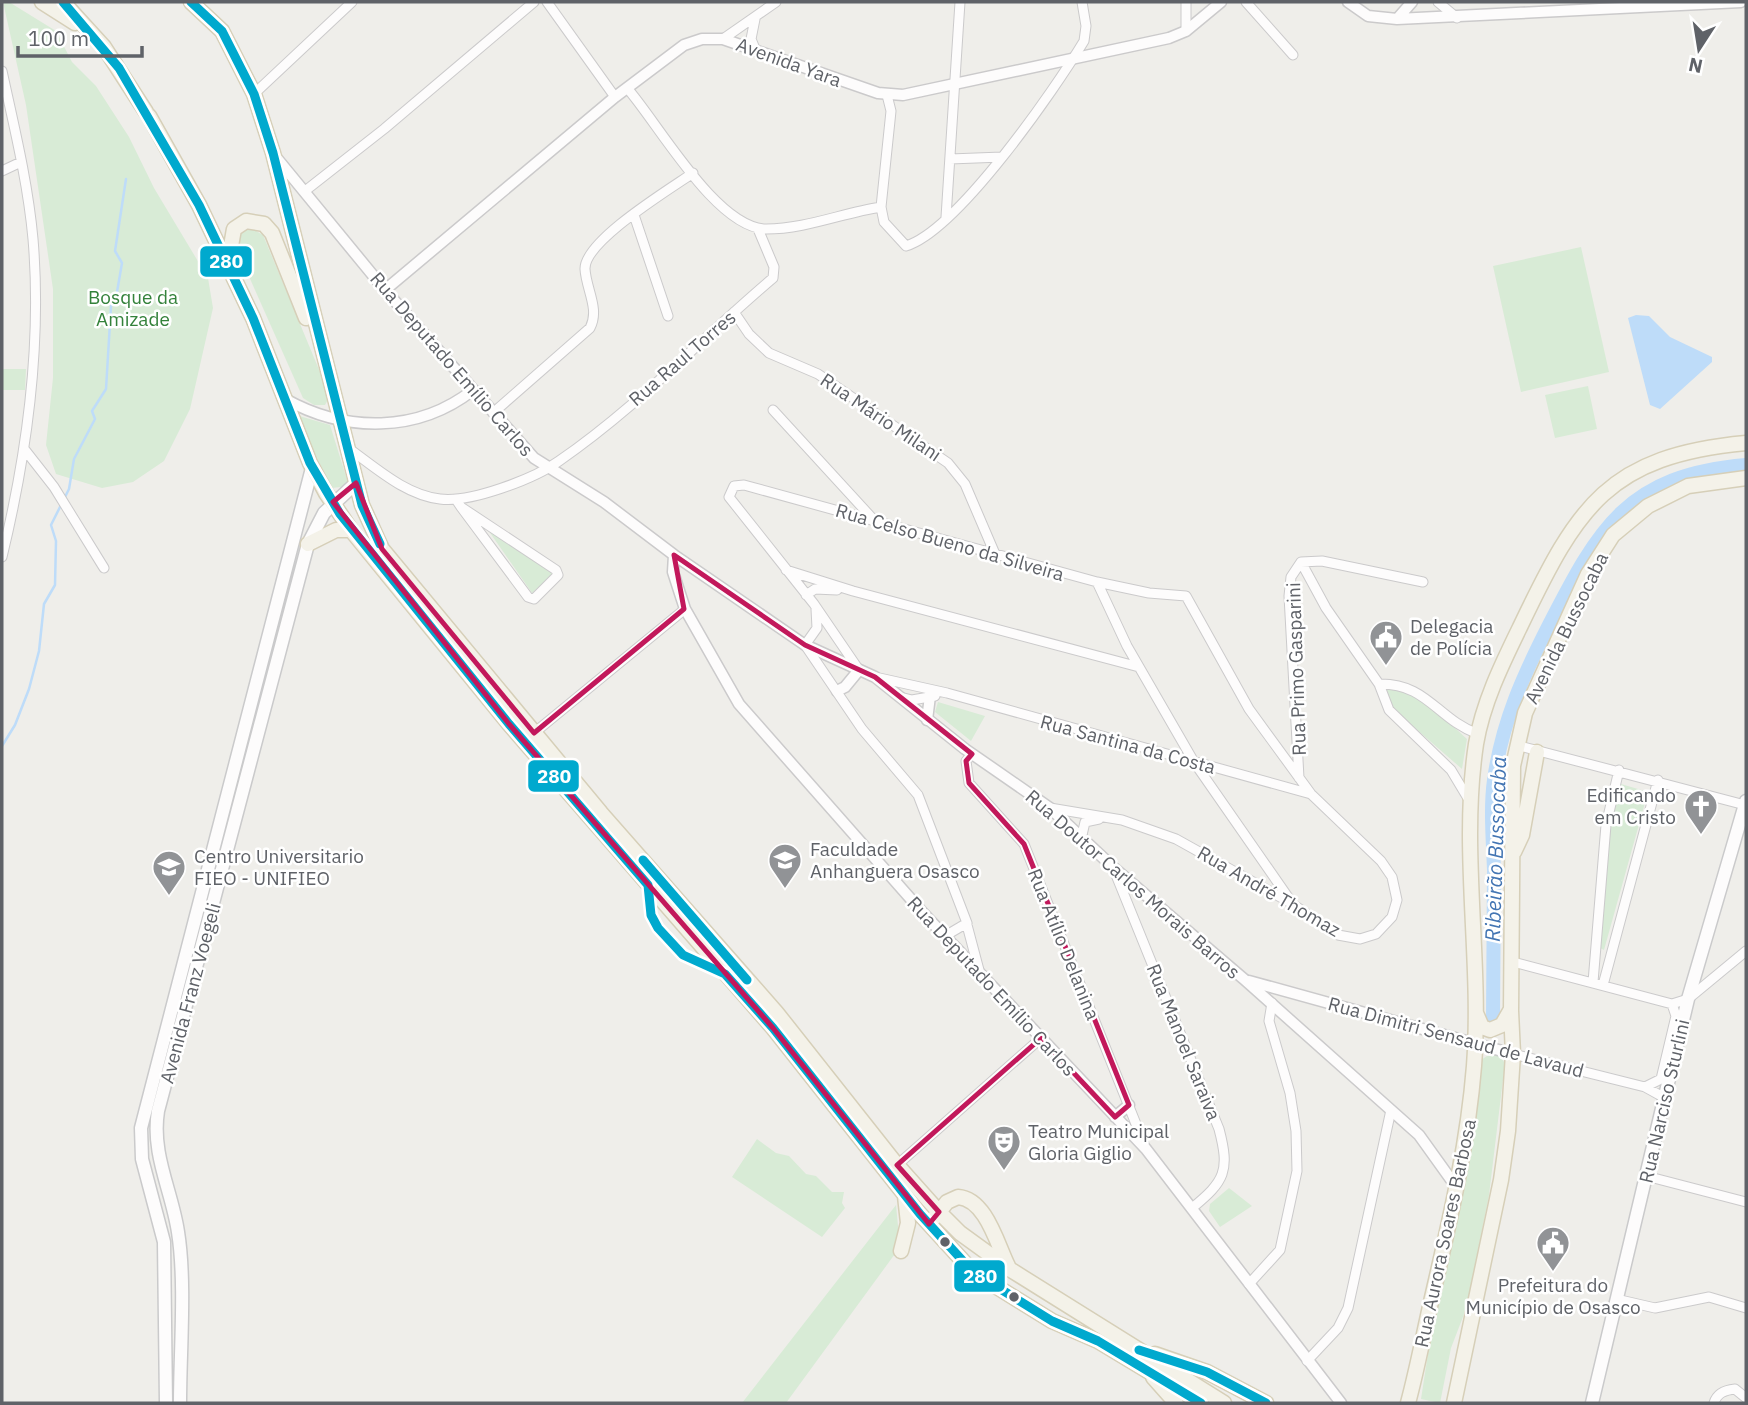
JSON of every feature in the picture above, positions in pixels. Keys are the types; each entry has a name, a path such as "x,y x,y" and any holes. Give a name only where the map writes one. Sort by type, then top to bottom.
{"main road":[{"path":"42,2 91,33"},
{"path":"63,2 119,68 199,205 228,264 312,468 351,530 509,724 773,1028 905,1195 973,1272 1052,1321 1098,1341 1150,1373 1176,1403"},
{"path":"192,2 226,37 254,94 287,206 318,342 362,505 383,549 534,733 776,1012 897,1165 939,1212 960,1233 1011,1270 1140,1351 1201,1403"},
{"path":"228,264 234,229 246,221 264,224 272,233 288,277 318,342"},
{"name":"Rua Aurora Soares Barbosa","path":"1410,1397 1457,1188 1469,1121 1475,1044 1472,804 1478,734 1490,695 1518,631 1556,558 1584,512 1608,488 1655,461 1701,447 1746,443"},
{"name":"Avenida Franz Voegeli","path":"166,1403 164,1242 143,1166 140,1147 143,1114 312,468"},
{"name":"Avenida Bussocaba","path":"1514,853 1511,817 1516,745 1546,663 1588,575 1613,535 1648,506 1688,486 1746,478"},
{"name":"Avenida Franz Voegeli","path":"180,1403 178,1233 158,1152 158,1111 309,544 324,513 356,483"},
{"path":"309,544 336,530 351,530"},
{"path":"278,597 294,601"},
{"path":"1452,1401 1501,1180 1513,1054 1511,1010 1514,853 1522,835 1537,752"},
{"name":"Rua Narciso Sturlini","path":"1592,1403 1688,999 1746,803"},
{"path":"1475,1009 1482,1027 1490,1030 1502,1024 1511,1010"},
{"path":"140,1147 158,1152"},
{"path":"143,1166 158,1152"},
{"path":"901,1251 908,1223 905,1195"},
{"path":"929,1224 947,1202 958,1197 972,1200 984,1215 1011,1270"},
{"path":"165,1279 169,1301 180,1312"},
{"path":"1140,1351 1207,1372 1266,1403"},
{"path":"1150,1373 1170,1377 1224,1403"},
{"path":"1410,1397 1421,1403"}],"street":[{"path":"254,94 352,2"},
{"path":"287,206 293,195 305,191 384,129 534,2"},
{"path":"547,2 615,97"},
{"path":"723,39 755,19 775,2"},
{"path":"946,216 960,2"},
{"path":"887,95 891,111 881,207 884,222 906,246 975,191 1074,58 1084,41 1086,26 1082,2"},
{"path":"1186,2 1186,31"},
{"name":"Avenida Yara","path":"385,290 615,97 684,45 702,39 723,39 887,95 903,95 1153,42 1186,31 1221,2"},
{"path":"1247,2 1293,55"},
{"path":"1348,2 1368,16 1397,19 1457,18 1609,6 1741,2"},
{"path":"1397,19 1412,2"},
{"path":"1438,2 1457,18"},
{"path":"755,19 751,39 756,51"},
{"path":"2,71 21,162 35,266 33,362 25,450 3,551"},
{"path":"627,88 694,173 733,217 758,229 810,224 881,207"},
{"path":"891,111 903,95"},
{"name":"Rua Deputado Emílio Carlos","path":"273,153 385,290 522,447 547,468 604,502 674,555 673,572 685,609 739,704 945,936 1146,1149 1341,1403"},
{"path":"950,159 1002,157"},
{"path":"2,171 21,162"},
{"path":"492,413 590,328 594,314 585,272 587,257 598,244 634,215 694,173"},
{"path":"634,215 668,316"},
{"name":"Rua Raul Torres","path":"459,504 547,468 600,429 775,275 758,229"},
{"name":"Rua Mário Milani","path":"734,312 749,334 769,353 818,374 948,463 965,484 980,512 995,554"},
{"path":"285,399 307,411 339,418 406,423 445,409 473,390"},
{"path":"773,410 873,520"},
{"path":"347,447 418,494 459,504 556,570 554,582 534,599 528,597 459,504"},
{"path":"25,450 54,487 104,568"},
{"name":"Rua Celso Bueno da Silveira","path":"786,570 729,497 734,486 744,485 1097,582 1149,593 1180,595"},
{"name":"Rua Doutor Carlos Morais Barros","path":"674,555 805,645 875,677 972,754 1050,808 1082,835 1114,868 1272,1003 1430,1146 1457,1188"},
{"name":"Rua Primo Gasparini","path":"1299,778 1289,596 1291,577 1301,562 1322,561 1423,582"},
{"path":"1301,562 1326,608 1379,684 1393,715 1451,770 1472,804"},
{"path":"786,570 853,591 1139,667"},
{"path":"786,570 835,632 859,670 845,687 837,691"},
{"path":"1097,582 1139,667 1194,762 1291,903"},
{"path":"806,595 822,588 853,591"},
{"name":"Rua André Thomaz","path":"1050,808 1122,820 1191,845 1291,903 1338,935 1360,939 1381,931 1392,917 1397,900 1392,877 1381,861 1311,794 1249,709 1191,600 1180,595"},
{"path":"814,604 817,628 805,645 862,729 918,795 967,925 980,974"},
{"path":"534,733 685,609"},
{"path":"817,628 835,632"},
{"name":"Rua Santina da Costa","path":"875,677 947,694 1311,794"},
{"path":"1379,684 1409,688 1456,723 1478,734"},
{"name":"Rua Santina da Costa","path":"896,695 912,700 947,694"},
{"path":"927,720 930,696"},
{"path":"1516,745 1746,803"},
{"name":"Rua Atílio Delanina","path":"972,754 966,761 969,783 1024,844 1146,1149"},
{"path":"1593,982 1606,825 1619,770"},
{"path":"1603,985 1658,780"},
{"name":"Rua André Thomaz","path":"1082,835 1085,822 1097,819 1122,820"},
{"name":"Rua Manoel Saraiva","path":"1114,868 1219,1129 1225,1152 1225,1173 1213,1191 1192,1208"},
{"path":"945,936 967,925"},
{"path":"1513,962 1672,1004 1688,999 1746,951"},
{"path":"1596,952 1611,955"},
{"name":"Rua Dimitri Sensaud de Lavaud","path":"1245,980 1475,1044 1645,1087 1665,1098"},
{"path":"1249,1283 1280,1250 1297,1171 1296,1131 1290,1093 1270,1031 1272,1003 1296,993"},
{"name":"Rua Narciso Sturlini","path":"1645,1087 1661,1079 1676,1016 1672,1004"},
{"path":"897,1165 1041,1038"},
{"path":"1115,1116 1129,1105"},
{"path":"1307,1361 1338,1328 1348,1308 1391,1110"},
{"path":"1646,1176 1746,1202"},
{"path":"1616,1299 1655,1308 1709,1297 1746,1308"},
{"name":"Rua Deputado Emílio Carlos","path":"1327,1385 1335,1403"},
{"path":"1714,1403 1719,1394 1727,1390 1735,1389 1746,1398"}],"highlighted area":[{"path":"356,483 382,549 534,733 684,609 674,555 805,645 875,677 972,754 966,761 969,783 1024,844 1129,1105 1115,1117 1041,1038 897,1165 939,1212 929,1224 773,1028 509,724 333,502"}],"green space":[{"name":"Bosque da Amizade","path":"3,2 9,2 56,31 72,62 96,86 129,137 154,188 208,278 213,308 190,409 164,461 133,482 102,488 56,474 46,445 53,378 53,289 26,105"},
{"path":"251,228 263,235 330,396 325,405 314,405 303,398 235,245 242,230"},
{"path":"1581,247 1609,372 1521,392 1493,266"},
{"path":"2,369 26,369 25,390 2,390"},
{"path":"1588,386 1597,429 1555,438 1545,395"},
{"path":"296,415 330,425 349,486 332,488"},
{"path":"486,527 554,573 532,593"},
{"path":"1391,688 1423,701 1467,739 1462,769 1392,708 1384,691"},
{"path":"938,702 985,716 971,741 935,712"},
{"path":"1621,784 1648,792 1604,950 1600,948 1609,825"},
{"path":"1490,1054 1499,1055 1505,1063 1489,1195 1466,1309 1451,1348 1440,1403 1421,1399 1434,1315 1470,1157 1481,1060"},
{"path":"757,1139 776,1153 789,1156 806,1174 816,1176 832,1192 844,1192 842,1203 845,1208 822,1237 732,1177"},
{"path":"1229,1188 1252,1206 1220,1227 1209,1211 1210,1204"},
{"path":"896,1205 900,1247 786,1403 742,1403"}],"water":[{"path":"1636,315 1649,316 1670,337 1712,357 1712,362 1660,409 1650,405 1628,318"}],"waterway":[{"path":"2,746 15,725 29,689 39,651 44,604 55,585 56,541 51,525 69,489 74,459 95,419 92,411 106,389 111,306 117,292 122,263 115,251 126,179"},
{"name":"Ribeirão Bussocaba","path":"1493,1019 1493,791 1502,738 1531,663 1584,560 1622,512 1645,494 1672,481 1705,471 1746,465"}],"transit line":[{"name":"280","path":"63,2 119,68 199,205 253,318 310,463 340,514 509,724 648,885 651,915 658,928 683,955 725,974 773,1028 920,1214 973,1272 1052,1321 1098,1341 1201,1403"},
{"name":"280","path":"191,2 222,31 254,94 273,153 362,505 380,544"},
{"name":"280","path":"643,860 747,980"},
{"name":"280","path":"1139,1350 1207,1372 1266,1403"}],"place":[{"name":"Delegacia de Polícia","path":"1386,667"},
{"name":"Edificando em Cristo","path":"1701,836"},
{"name":"Faculdade Anhanguera Osasco","path":"785,890"},
{"name":"Centro Universitario FIEO - UNIFIEO","path":"169,897"},
{"name":"Teatro Municipal Gloria Giglio","path":"1004,1172"},
{"name":"Prefeitura do Município de Osasco","path":"1553,1273"}]}
